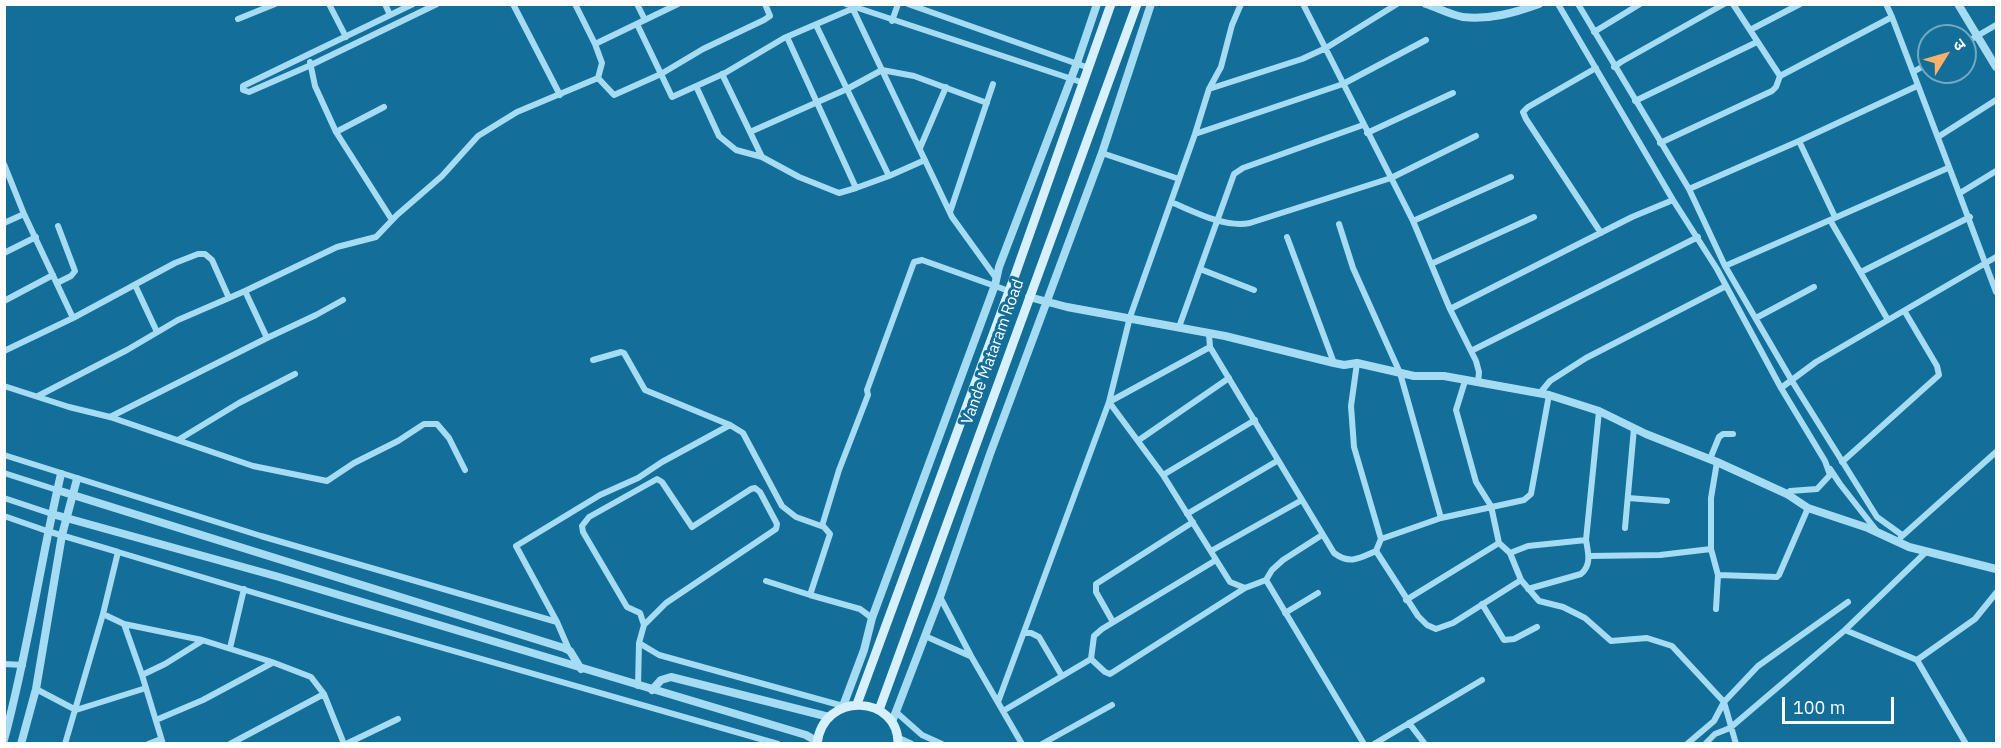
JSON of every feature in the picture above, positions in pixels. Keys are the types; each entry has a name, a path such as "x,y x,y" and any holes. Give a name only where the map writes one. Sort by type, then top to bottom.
{"main road":[{"name":"Vande Mataram Road","path":"857,704 1112,4"},
{"name":"Vande Mataram Road","path":"879,710 1137,4"},
{"path":"818,743 823,724 829,717 843,706 857,704 879,710 892,722 898,741"}],"street":[{"path":"238,20 275,4"},
{"path":"329,4 346,37"},
{"path":"385,4 390,15"},
{"path":"413,4 243,86 243,90 249,92 311,65 437,4"},
{"path":"513,4 560,95"},
{"path":"575,4 602,63 598,78"},
{"path":"637,4 645,20"},
{"path":"595,44 678,4"},
{"path":"598,78 614,95 662,74 703,49 770,16 765,4"},
{"path":"846,4 1084,83"},
{"path":"892,21 898,4"},
{"path":"908,4 1089,68"},
{"path":"639,643 659,655 843,706 864,650 872,618 1097,4"},
{"path":"892,722 940,597 1045,302 1102,153 1150,4"},
{"path":"998,702 1109,402 1130,317 1209,89 1221,67 1240,4"},
{"path":"1303,4 1413,220 1450,309 1471,351 1479,372 1478,384"},
{"path":"1209,89 1302,59 1326,48 1397,4"},
{"path":"1426,4 1462,16 1490,18 1539,4"},
{"path":"1558,4 1673,200 1698,237 1781,388 1825,461 1878,533"},
{"path":"1578,4 1689,189 1725,266 1792,381 1876,517 1899,538"},
{"path":"1594,32 1641,4"},
{"path":"1614,67 1724,4"},
{"path":"1733,4 1780,76"},
{"path":"1750,30 1800,4"},
{"path":"1886,4 1948,168 1970,217 1996,292"},
{"path":"1958,4 1970,24"},
{"path":"637,24 672,98 722,74 787,37 853,6"},
{"path":"853,6 950,212 996,282"},
{"path":"1660,142 1772,91 1780,76 1892,17"},
{"path":"816,25 889,176"},
{"path":"1996,25 1977,37 1996,68"},
{"path":"787,37 856,189"},
{"path":"1195,134 1343,84 1426,40"},
{"path":"1635,100 1757,42"},
{"path":"307,56 315,86 336,132 392,220"},
{"path":"1596,68 1523,112 1601,233"},
{"path":"750,132 847,89 882,70 914,76 987,104"},
{"path":"1913,72 1917,70"},
{"path":"722,74 762,157"},
{"path":"38,396 178,320 337,247 376,237 442,176 478,136 517,112 598,78"},
{"path":"950,212 993,84"},
{"path":"696,86 719,136 736,150 762,157 800,177 839,193 856,189 925,160"},
{"path":"1689,189 1917,86"},
{"path":"920,148 946,87"},
{"path":"1367,133 1453,93"},
{"path":"1938,137 1996,100"},
{"path":"336,132 384,106"},
{"path":"1179,327 1234,174 1243,168 1363,125"},
{"path":"1171,202 1218,220 1242,225 1391,178 1476,136"},
{"path":"1799,141 1833,219 1888,320"},
{"path":"1102,153 1179,179"},
{"path":"4,164 24,214 73,318"},
{"path":"1725,266 1948,168"},
{"path":"1960,193 1996,171"},
{"path":"1413,220 1511,177"},
{"path":"1450,309 1601,233 1673,200"},
{"path":"4,223 24,214"},
{"path":"1431,264 1534,217"},
{"path":"1861,272 1970,217"},
{"path":"1339,224 1353,268 1400,373 1441,518"},
{"path":"57,283 73,275 75,271 58,226"},
{"path":"4,253 36,237"},
{"path":"1287,237 1334,363"},
{"path":"1471,351 1698,237"},
{"path":"4,351 73,318 175,263 198,254 205,254 212,260 229,298"},
{"path":"1781,388 1816,362 1996,257"},
{"path":"822,526 839,470 868,395 867,390 914,262 922,260 996,282 1009,291"},
{"path":"1200,269 1254,290"},
{"path":"4,300 53,275"},
{"path":"135,285 157,332"},
{"path":"1381,539 1441,518 1524,500 1531,494 1545,394 1550,381 1586,358 1726,286"},
{"path":"1756,318 1814,287"},
{"path":"245,291 267,338"},
{"path":"1029,297 1225,336 1334,363 1357,363 1414,376 1444,376 1478,384 1545,394 1599,411 1787,494 1808,508 1878,533 1899,538 1926,552 1996,569"},
{"path":"110,417 343,300"},
{"path":"1842,462 1939,375 1937,366 1905,312"},
{"path":"1209,334 1209,347 1255,420 1322,535 1334,553 1347,560 1359,559 1376,551 1381,539 1354,447 1351,406 1357,363"},
{"path":"1109,402 1209,347"},
{"path":"593,360 624,353 645,390 743,433 783,506 796,517 822,526 830,534 810,595"},
{"path":"178,440 239,403 296,374"},
{"path":"1139,440 1229,378"},
{"path":"1465,381 1456,410 1476,482 1491,506 1499,543 1510,553 1521,580 1539,601 1563,607 1585,618 1611,641 1647,638 1672,646 1724,702 1736,744"},
{"path":"4,386 69,407 110,417 253,466 327,481 354,463 398,441 424,424 437,424 449,438 465,470"},
{"path":"1109,402 1163,475 1230,582 1245,588"},
{"path":"1528,589 1585,571 1589,556 1586,540 1599,411"},
{"path":"1163,475 1255,420"},
{"path":"581,669 516,546 600,495 638,478 729,425"},
{"path":"1625,528 1634,428"},
{"path":"1716,609 1718,575 1711,549 1713,461 1719,437 1723,434 1733,434"},
{"path":"1899,538 1996,452"},
{"path":"4,455 261,536 557,622"},
{"path":"1187,514 1277,461"},
{"path":"1787,494 1790,491 1817,489 1830,475 1825,461"},
{"path":"4,473 570,651"},
{"path":"4,740 23,665 61,474"},
{"path":"21,744 36,689 62,535 77,479"},
{"path":"638,686 639,643 644,625 666,603 776,529 777,524 760,492 755,488 751,489 692,527 662,482 657,479 589,518 582,526 583,532 627,607 640,613 644,625"},
{"path":"4,498 66,519 279,577 806,735 818,743"},
{"path":"1628,498 1667,501"},
{"path":"1212,551 1302,500"},
{"path":"1718,575 1777,577 1808,508"},
{"path":"4,516 118,552 778,744"},
{"path":"1113,622 1095,592 1096,584 1193,522"},
{"path":"1216,560 1113,622 1094,636 1092,659 1110,674 1245,588 1266,580 1272,570 1283,560 1322,535"},
{"path":"1510,553 1528,546 1586,540"},
{"path":"1406,600 1499,543"},
{"path":"1589,556 1660,555 1711,549"},
{"path":"1376,551 1406,600 1427,625 1436,629 1453,623 1521,580"},
{"path":"65,744 103,614 118,552"},
{"path":"1705,744 1715,734 1730,728 1845,630 1926,552"},
{"path":"1266,580 1364,744"},
{"path":"766,582 860,609 872,618"},
{"path":"230,648 244,589"},
{"path":"1917,660 1975,619 1996,592"},
{"path":"1285,613 1318,593"},
{"path":"940,597 1022,744"},
{"path":"1687,744 1714,721 1724,702 1758,666 1848,602"},
{"path":"1482,604 1504,640 1514,639 1537,627"},
{"path":"103,614 124,624 230,648 311,677 324,694 345,744 398,719"},
{"path":"124,624 162,741 148,744"},
{"path":"1845,630 1917,660 1966,744"},
{"path":"1024,633 1031,633 1039,637 1062,676"},
{"path":"925,636 971,656"},
{"path":"142,675 165,664 202,640"},
{"path":"570,651 570,665"},
{"path":"1003,711 1092,659"},
{"path":"156,720 203,700 272,662"},
{"path":"4,664 23,665"},
{"path":"652,690 661,680 671,677 829,717"},
{"path":"1374,744 1482,680"},
{"path":"36,689 76,710 146,688"},
{"path":"230,744 324,694"},
{"path":"1042,744 1112,705"},
{"path":"896,712 922,735 942,744"},
{"path":"1409,723 1425,744"},
{"path":"898,741 912,744"}]}
